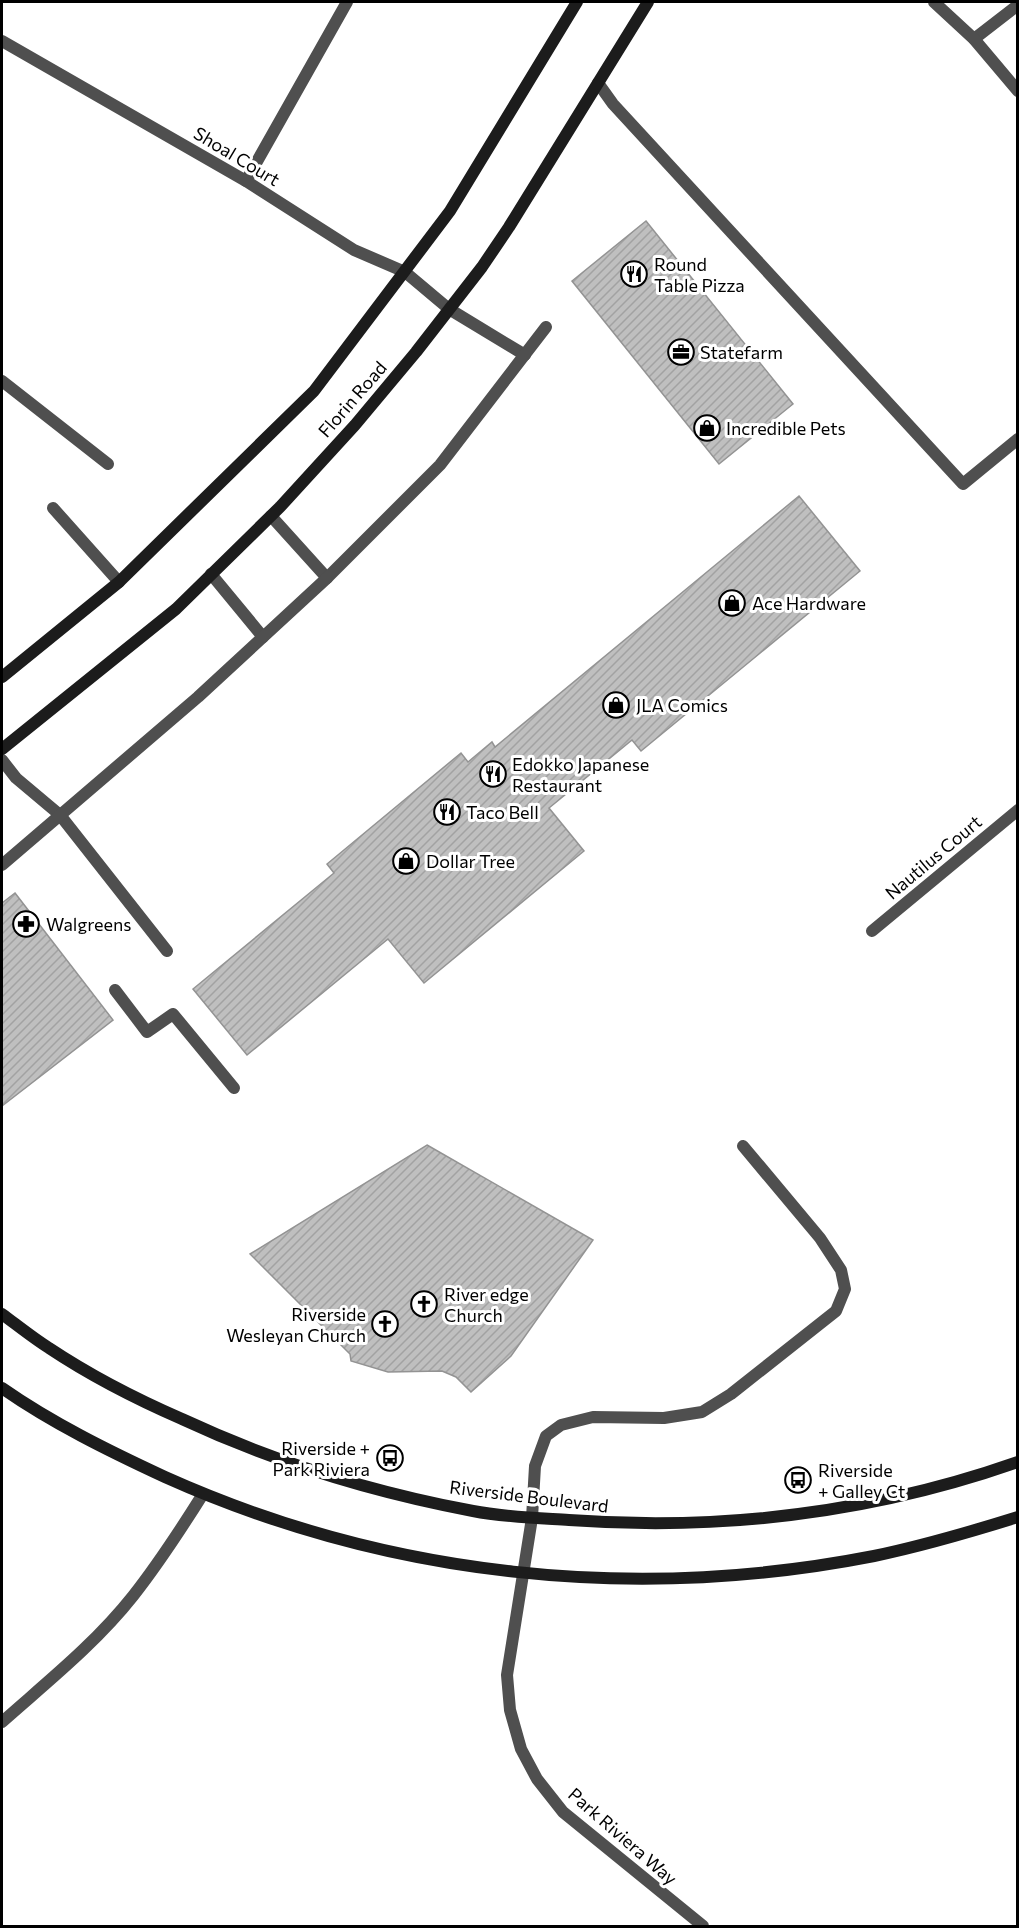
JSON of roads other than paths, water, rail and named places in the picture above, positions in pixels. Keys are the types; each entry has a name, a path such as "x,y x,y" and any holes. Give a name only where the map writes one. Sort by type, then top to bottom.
{"street":[{"path":"246,181 346,2"},
{"name":"Florin Road","path":"2,677 119,582 314,391 450,211 577,2"},
{"name":"Florin Road","path":"2,749 176,609 271,516 355,425 482,267 648,2"},
{"path":"934,2 974,39 1017,91"},
{"path":"974,39 1017,4"},
{"name":"Shoal Court","path":"2,41 246,181 354,250 405,272 449,309 525,355"},
{"path":"598,83 613,104 963,484 1017,439"},
{"path":"2,865 198,697 327,578 440,465 546,327"},
{"path":"2,381 108,464"},
{"path":"53,508 119,582"},
{"path":"271,516 327,578"},
{"path":"211,574 263,637"},
{"path":"2,760 16,778 60,815 167,951"},
{"name":"Nautilus Court","path":"872,931 1017,810"},
{"path":"115,990 147,1032 173,1014 234,1088"},
{"name":"Park Riviera Way","path":"703,1926 563,1812 537,1779 521,1749 510,1710 507,1676 532,1518 535,1466 546,1436 561,1425 593,1417 664,1418 702,1412 731,1394 836,1311 845,1289 841,1270 820,1238 743,1146"},
{"name":"Riverside Boulevard","path":"2,1314 50,1349 135,1398 237,1444 317,1473 412,1498 473,1511 620,1524 705,1523 802,1514 880,1502 975,1477 1017,1462"},
{"path":"2,1388 105,1449 203,1494 292,1526 390,1552 523,1574 612,1579 694,1578 794,1569 875,1556 973,1531 1017,1517"},
{"path":"2,1722 77,1657 133,1597 174,1540 203,1494"}],"place":[{"name":"Round Table Pizza","path":"634,274"},
{"name":"Statefarm","path":"681,352"},
{"name":"Incredible Pets","path":"707,428"},
{"name":"Ace Hardware","path":"732,603"},
{"name":"JLA Comics","path":"616,705"},
{"name":"Edokko Japanese Restaurant","path":"493,774"},
{"name":"Taco Bell","path":"447,812"},
{"name":"Dollar Tree","path":"406,861"},
{"name":"Walgreens","path":"26,924"},
{"name":"River edge Church","path":"424,1304"},
{"name":"Riverside Wesleyan Church","path":"385,1324"},
{"name":"Riverside + Park Riviera","path":"390,1458"},
{"name":"Riverside + Galley Ct","path":"798,1480"}]}
